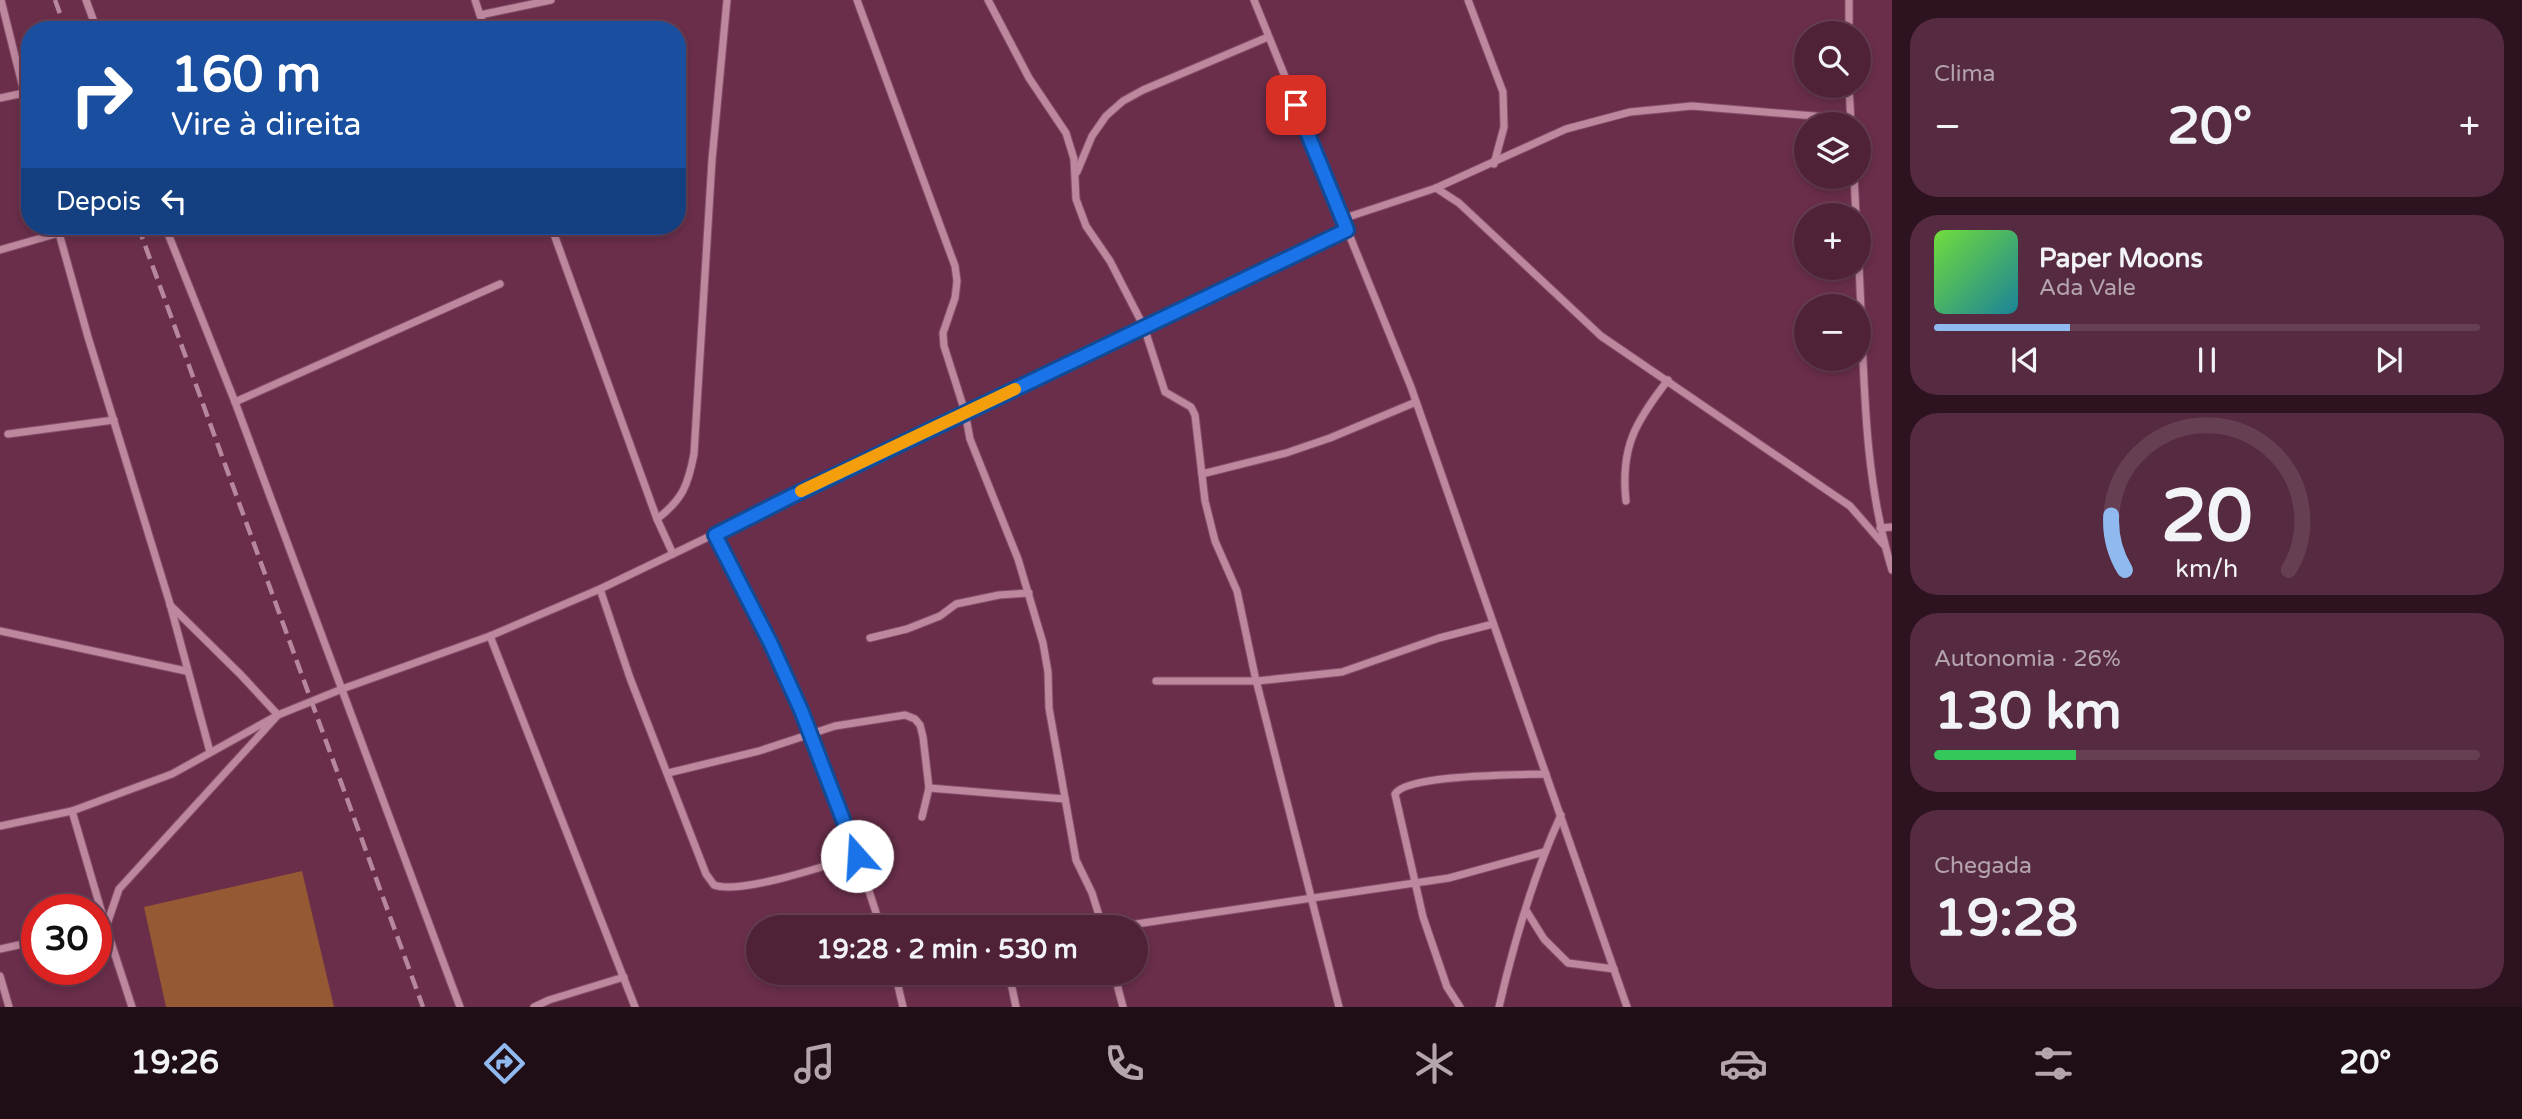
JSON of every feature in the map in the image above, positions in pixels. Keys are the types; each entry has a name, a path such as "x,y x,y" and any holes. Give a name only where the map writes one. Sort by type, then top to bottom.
{"street":[{"path":"1,0 21,81"},
{"path":"86,0 94,21"},
{"path":"475,0 482,21"},
{"path":"480,15 551,0"},
{"path":"657,519 674,506 688,485 694,454 712,149 727,0"},
{"path":"857,0 955,266 955,298 943,333 944,346 965,412 970,439 997,502 1045,653 1049,708 1076,860 1099,915"},
{"path":"988,0 1024,69 1066,133 1074,159 1076,199 1086,226 1110,261 1144,327 1165,392 1191,407 1195,415 1205,501 1215,541 1237,590 1256,681 1339,1007"},
{"path":"1254,0 1416,402 1627,1007"},
{"path":"1468,0 1503,92 1504,127 1494,164"},
{"path":"1849,0 1849,21"},
{"path":"1075,176 1092,136 1106,116 1123,101 1268,37"},
{"path":"0,98 21,94"},
{"path":"1342,219 1436,188 1494,164 1566,129 1630,112 1692,106 1794,116"},
{"path":"1436,188 1459,203 1601,336 1850,506 1884,545"},
{"path":"0,826 72,811 172,774 278,715 490,636 600,589 1347,230"},
{"path":"0,250 41,235"},
{"path":"60,235 170,604 210,752"},
{"path":"169,235 235,402 460,1007"},
{"path":"554,235 657,519 673,554"},
{"path":"1859,280 1865,424 1880,528 1892,570"},
{"path":"235,402 500,285"},
{"path":"1626,501 1625,470 1632,432 1668,380"},
{"path":"1202,474 1281,454 1330,438 1416,402"},
{"path":"8,434 114,420"},
{"path":"1880,528 1892,527"},
{"path":"715,535 771,644 811,732 877,915"},
{"path":"600,589 630,678 706,874 714,885 733,888 810,871 857,856"},
{"path":"870,638 906,629 940,616 956,604 999,595 1028,593"},
{"path":"170,604 278,715"},
{"path":"1156,681 1256,681 1342,672 1439,638 1493,624"},
{"path":"0,631 187,671"},
{"path":"490,636 635,1007"},
{"path":"112,909 119,889 278,715"},
{"path":"668,773 759,751 811,732 905,715 915,719 920,725 923,737 929,788 922,817"},
{"path":"1460,1007 1447,987 1414,884 1395,794 1398,789 1414,782 1476,776 1546,774"},
{"path":"929,788 1065,799"},
{"path":"72,811 96,894"},
{"path":"1499,1007 1512,953 1544,852 1562,815"},
{"path":"1148,922 1414,884 1482,870 1544,852"},
{"path":"1526,910 1544,939 1568,963 1614,969"},
{"path":"0,949 21,944"},
{"path":"112,945 132,1007"},
{"path":"0,976 9,1007"},
{"path":"534,1007 624,977"},
{"path":"897,985 903,1007"},
{"path":"1011,985 1016,1007"},
{"path":"1117,985 1123,1007"}],"shaded area":[{"path":"302,871 334,1007 166,1007 144,907"}],"railway":[{"path":"55,0 63,21"},
{"path":"141,235 423,1007"}],"slow traffic":[{"path":"801,491 1015,389"}],"route":[{"path":"857,856 811,732 771,644 715,535 1347,230 1296,105"}]}
